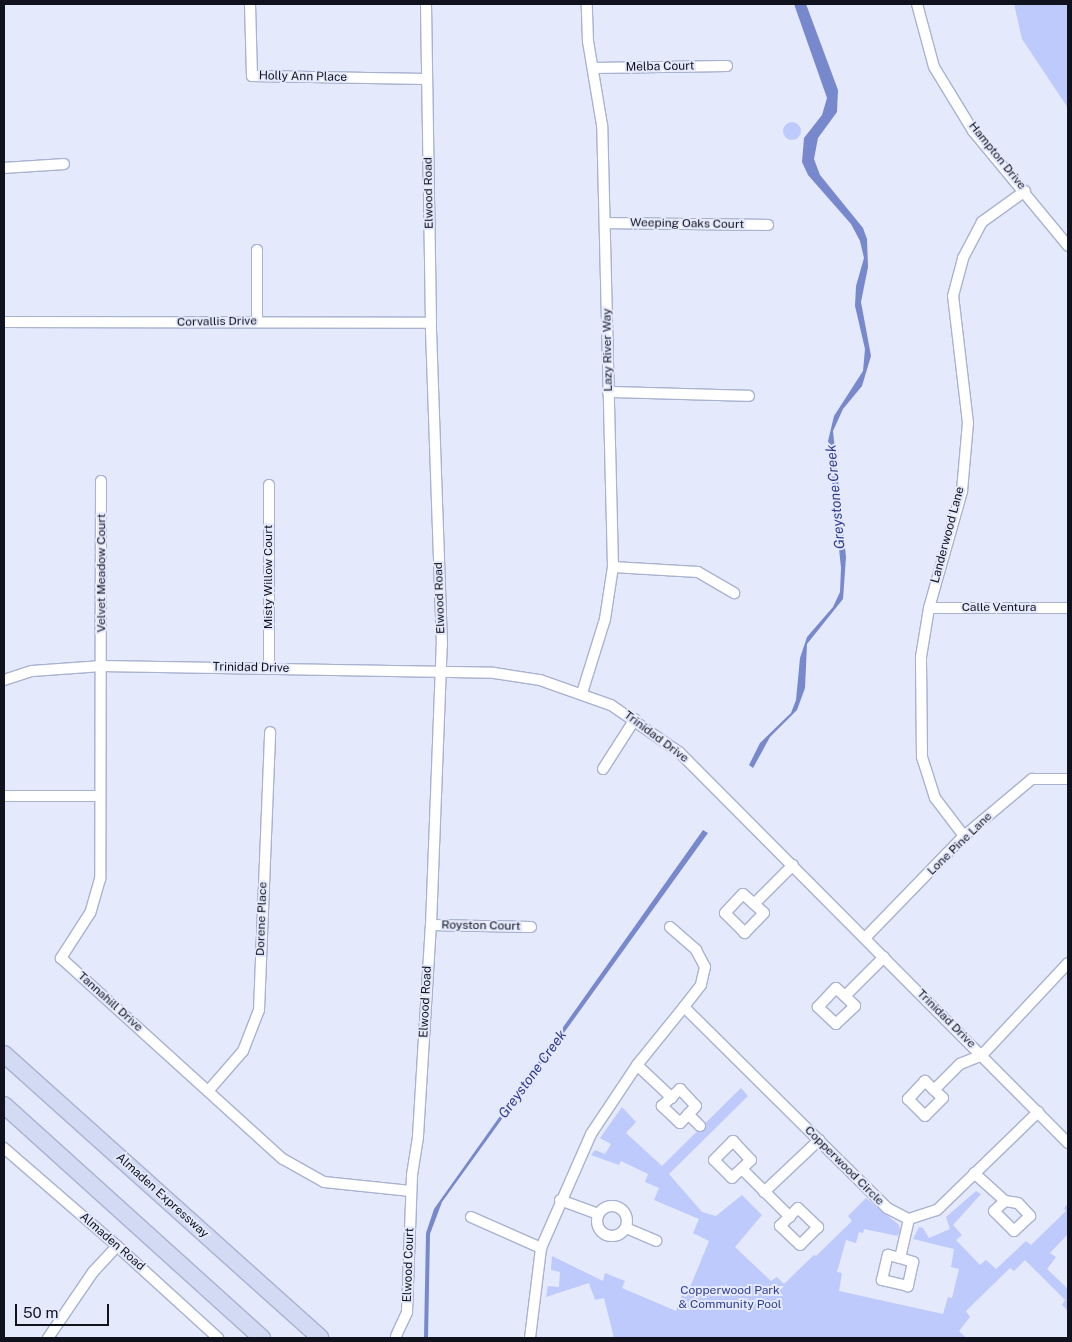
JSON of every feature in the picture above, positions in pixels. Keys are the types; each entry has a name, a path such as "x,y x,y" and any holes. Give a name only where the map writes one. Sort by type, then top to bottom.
{"main road":[{"name":"Almaden Expressway","path":"4,1054 320,1338"},
{"path":"4,1106 262,1338"}],"street":[{"name":"Holly Ann Place","path":"250,4 252,76 427,79"},
{"name":"Elwood Road","path":"411,1191 418,1136 431,925 442,646 431,323 426,4"},
{"name":"Lazy River Way","path":"582,693 605,619 613,567 606,223 602,125 588,41 587,4"},
{"name":"Hampton Drive","path":"917,4 934,67 973,130 1025,191 1068,246"},
{"name":"Melba Court","path":"594,68 727,66"},
{"path":"4,168 64,164"},
{"name":"Landerwood Lane","path":"964,836 934,798 922,757 921,657 929,608 962,491 968,423 953,296 963,258 982,222 1025,191"},
{"name":"Weeping Oaks Court","path":"606,223 768,225"},
{"path":"257,250 257,322"},
{"name":"Corvallis Drive","path":"4,322 431,323"},
{"path":"608,392 750,396"},
{"name":"Velvet Meadow Court","path":"101,481 102,666"},
{"name":"Misty Willow Court","path":"269,485 269,669"},
{"path":"613,567 698,572 734,593"},
{"name":"Calle Ventura","path":"929,608 1068,608"},
{"name":"Trinidad Drive","path":"4,680 32,671 102,666 494,673 540,680 582,693 635,719 679,752 1068,1142"},
{"name":"Tannahill Drive","path":"102,666 99,796 100,880 90,913 61,958 283,1159 324,1182 411,1191"},
{"path":"603,769 635,719"},
{"name":"Dorene Place","path":"209,1090 243,1051 259,1010 270,732"},
{"name":"Lone Pine Lane","path":"865,938 964,836 1032,778 1068,779"},
{"path":"4,796 99,796"},
{"path":"754,904 793,865"},
{"name":"Royston Court","path":"431,925 531,927"},
{"path":"530,1338 541,1248 560,1200 591,1134 637,1065 684,1008 700,985 705,967 696,950 670,926"},
{"path":"845,996 884,957"},
{"path":"934,1090 960,1064 982,1055 1068,963"},
{"name":"Copperwood Circle","path":"684,1008 886,1208 909,1219"},
{"path":"637,1065 672,1098"},
{"path":"680,1089 696,1106 680,1123 662,1106 672,1098 680,1089"},
{"path":"900,1258 909,1219 937,1210 1038,1112"},
{"path":"688,1114 700,1126"},
{"path":"764,1192 819,1140"},
{"name":"Almaden Road","path":"4,1148 118,1246 218,1338"},
{"path":"742,1169 790,1217"},
{"path":"974,1173 1005,1201"},
{"name":"Elwood Court","path":"396,1336 407,1312 411,1191"},
{"path":"560,1200 598,1214"},
{"path":"604,1207 619,1207 626,1214 626,1228 618,1235 608,1236 597,1225 598,1214 604,1207"},
{"path":"471,1217 541,1248"},
{"path":"626,1228 656,1241"},
{"path":"48,1338 93,1272 118,1246"}],"green space":[{"path":"1014,4 1068,4 1068,108 1022,39"},
{"path":"792,122 798,125 801,131 798,137 792,140 786,137 783,131 786,125"},
{"name":"Copperwood Park & Community Pool","path":"741,1088 748,1096 669,1174 702,1212 716,1216 742,1195 762,1215 735,1247 771,1281 777,1277 784,1284 852,1221 848,1216 866,1198 899,1225 900,1230 898,1236 864,1229 863,1233 859,1232 856,1243 846,1240 837,1272 842,1273 839,1291 943,1314 948,1297 952,1298 959,1269 951,1267 954,1249 913,1239 919,1227 923,1228 929,1238 950,1229 946,1217 976,1191 981,1194 953,1225 962,1235 956,1240 980,1265 986,1260 996,1269 1026,1241 1031,1245 1066,1211 1064,1208 1068,1204 1068,1234 1050,1253 1056,1257 1047,1269 1068,1289 1068,1311 1062,1305 1065,1300 1025,1260 1014,1271 1010,1268 966,1311 970,1317 959,1331 966,1338 614,1338 604,1298 595,1300 589,1283 546,1297 548,1286 559,1287 560,1272 551,1270 552,1256 603,1281 605,1273 625,1281 622,1288 676,1311 682,1295 686,1297 709,1241 693,1233 699,1219 654,1200 659,1188 645,1182 648,1174 621,1161 619,1165 591,1155 595,1150 605,1154 611,1144 600,1138 622,1107 636,1122 626,1133 662,1166"}],"water":[{"name":"Greystone Creek","path":"794,4 806,4 838,90 837,112 818,138 814,159 820,175 863,228 867,239 868,267 861,302 871,356 862,386 843,409 833,431 846,557 843,599 807,644 805,688 797,710 770,737 753,768 749,765 760,743 791,713 796,700 800,658 807,637 833,607 840,592 841,568 828,441 834,416 863,371 865,349 855,306 856,286 864,258 860,241 851,224 808,175 802,162 804,138 822,115 827,98"},
{"name":"Greystone Creek","path":"703,830 708,833 442,1202 430,1234 428,1338 424,1338 426,1233 434,1209"}]}
